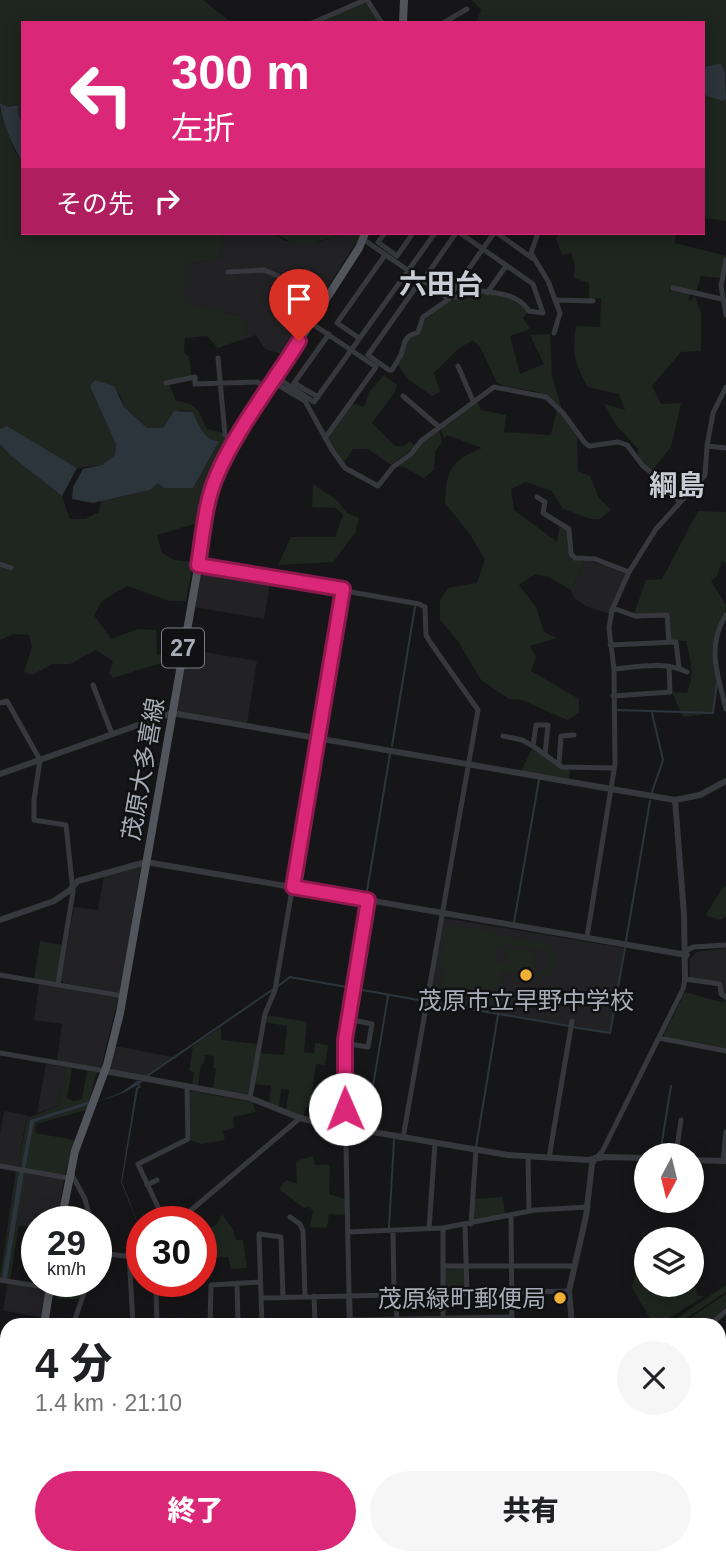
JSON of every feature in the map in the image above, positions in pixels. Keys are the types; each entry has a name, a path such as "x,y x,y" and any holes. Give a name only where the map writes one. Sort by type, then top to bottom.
{"main road":[{"path":"404,0 404,21"},
{"name":"茂原大多喜線","path":"64,1206 69,1174 105,1071 123,996 206,514 217,475 364,236"},
{"path":"45,1318 48,1297"}],"street":[{"path":"317,21 366,0 381,21"},
{"path":"446,21 467,9"},
{"path":"383,235 378,242 397,256 412,235"},
{"path":"275,380 314,402 434,235"},
{"path":"457,235 426,276 459,297 471,290 508,294 524,304 529,312 542,313 533,284 461,235"},
{"path":"451,294 493,235"},
{"path":"498,235 538,261 560,313 554,333"},
{"path":"532,258 532,247 537,235"},
{"path":"364,236 385,255 449,299 423,317 418,331 406,339 399,359 390,370 368,355 421,280"},
{"path":"359,338 337,323 385,255"},
{"path":"726,260 721,286 726,315"},
{"path":"487,293 506,265"},
{"path":"228,272 254,269 272,273 288,288 311,323 376,367 325,438"},
{"path":"533,284 540,274 544,273"},
{"path":"673,288 723,299"},
{"path":"555,300 593,300"},
{"path":"318,397 294,383 329,334"},
{"path":"218,358 225,435"},
{"path":"457,366 473,401"},
{"path":"166,383 195,377 195,384 258,382 267,390"},
{"path":"275,380 303,398 345,468 379,486 393,467 411,454 421,441 494,387 546,397 564,413 587,445 596,447 618,442 627,445 643,466 672,489 679,502"},
{"path":"587,937 614,768 614,669 609,628 613,608 629,572 656,529 705,475 713,413 726,387"},
{"path":"403,396 439,427"},
{"path":"707,446 726,448"},
{"path":"537,498 545,502 543,513 569,529 571,554 575,558 595,559 629,572"},
{"path":"0,564 11,568"},
{"path":"198,565 414,601 425,607 426,635 430,642 478,710 403,1138"},
{"path":"250,1098 265,1014 276,987 343,589"},
{"path":"613,608 635,616 667,615 669,642"},
{"path":"726,615 718,629 713,652 723,679 726,709"},
{"path":"610,645 676,642 679,668"},
{"path":"614,669 670,666 687,672"},
{"path":"613,696 670,692 670,666"},
{"path":"93,685 111,734"},
{"path":"0,703 7,701 40,760 34,820 66,825 69,863 74,884 58,985"},
{"path":"0,774 172,713 675,800 700,796 726,781"},
{"path":"533,746 536,725 548,725 545,754"},
{"path":"559,764 561,736 574,735"},
{"path":"503,736 522,740 568,768 614,768"},
{"path":"571,1318 569,1291 588,1207 592,1164 602,1152 685,979 686,953 675,800"},
{"path":"0,920 54,901 74,884 146,862 686,953"},
{"path":"350,1318 344,1043 368,900"},
{"path":"686,953 692,947 726,945"},
{"path":"0,975 123,996"},
{"path":"685,979 720,984 721,994 726,997"},
{"path":"344,1043 368,1048 372,1024 348,1019"},
{"path":"549,1158 572,1021"},
{"path":"659,1038 726,1051"},
{"path":"0,1053 250,1098 300,1118 403,1138 528,1157 587,1160 634,1158"},
{"path":"157,1206 138,1164 190,1136 187,1087"},
{"path":"196,1206 300,1118"},
{"path":"678,1143 681,1120"},
{"path":"704,1160 724,1161 726,1132"},
{"path":"429,1229 435,1143"},
{"path":"467,1293 468,1225 476,1150"},
{"path":"528,1157 529,1211"},
{"path":"0,1167 69,1174 87,1206"},
{"path":"147,1185 157,1180"},
{"path":"348,1232 443,1228 529,1211 588,1207"},
{"path":"506,1318 512,1317 511,1215"},
{"path":"290,1217 300,1224 303,1230 305,1296"},
{"path":"443,1228 443,1318"},
{"path":"393,1230 397,1318"},
{"path":"262,1318 259,1234 281,1237 283,1297"},
{"path":"443,1266 574,1266"},
{"path":"0,1280 21,1282"},
{"path":"210,1318 211,1285 260,1282"},
{"path":"237,1283 239,1318"},
{"path":"262,1298 569,1291"},
{"path":"314,1296 315,1318"},
{"path":"74,1318 82,1297"},
{"path":"131,1297 133,1318"},
{"path":"154,1318 156,1297"},
{"path":"723,1318 726,1311"}],"shaded area":[{"path":"0,0 203,0 229,21 21,21 21,120 17,105 8,107 0,103"},
{"path":"472,0 726,0 726,86 725,72 712,65 705,67 705,21 477,21 481,10"},
{"path":"363,2 367,3 379,21 320,21"},
{"path":"721,64 725,72 726,99 723,101 705,95 705,67"},
{"path":"705,95 723,101 726,99 726,221 705,218"},
{"path":"0,103 8,107 18,105 21,120 21,159 8,133"},
{"path":"0,111 15,152 21,160 21,235 224,235 218,259 186,264 183,301 244,317 244,339 218,348 207,336 185,338 184,352 189,357 192,379 169,384 176,401 193,406 207,429 224,433 231,440 212,475 201,522 157,535 162,553 174,560 193,562 186,601 170,601 127,586 102,601 94,615 111,639 138,629 156,630 157,654 177,658 113,678 109,673 113,661 96,650 70,664 53,664 32,675 24,672 32,647 29,635 13,634 0,640 0,566 12,571 13,567 0,561 0,444 11,456 62,496 70,519 85,519 99,512 101,501 150,490 218,441 205,434 193,412 180,410 163,428 147,428 124,407 119,393 106,417 116,444 115,455 102,465 77,468 7,426 0,429"},
{"path":"224,235 277,235 285,241 318,242 350,235 355,244 284,355 265,349 256,335 244,339 244,317 182,301 186,264 218,259"},
{"path":"278,235 346,235 298,246"},
{"path":"350,235 359,235 355,244"},
{"path":"558,235 676,235 675,243 726,256 721,278 701,276 696,292 670,287 670,292 690,293 689,301 694,294 701,313 701,351 681,352 652,386 661,404 681,403 671,447 651,472 638,458 638,449 617,426 604,404 625,410 619,394 588,387 577,364 574,351 576,326 600,327 601,298 589,299 589,283 574,278 575,266 571,253 562,255 556,238"},
{"path":"468,292 509,297 528,312 523,318 530,329 510,336 520,374 544,364 530,335 550,334 552,376 562,409 539,392 497,383 480,347 473,340 458,349 434,373 440,392 432,396 409,380 397,364 405,342 415,335 422,321 452,299"},
{"path":"384,375 397,385 395,392 372,423 395,446 404,446 410,441 415,446 391,465 368,449 353,449 344,463 328,436 352,403 364,407 369,392"},
{"path":"95,380 114,386 124,407 147,428 163,428 174,411 193,412 205,435 219,441 193,488 164,488 158,483 150,490 93,503 72,499 73,487 83,469 102,465 115,455 116,444 90,386"},
{"path":"477,400 481,410 506,415 504,432 551,435 557,408 577,437 578,471 590,476 599,498 611,510 600,519 591,519 563,509 552,491 526,482 511,489 514,510 557,542 560,524 567,530 575,559 584,562 571,590 549,577 536,574 519,585 536,607 544,632 557,638 530,646 536,657 531,671 579,699 579,713 567,720 522,700 509,699 481,680 458,641 440,620 440,601 448,588 477,583 485,559 445,503 447,482 452,468 463,457 482,448 447,435 444,438 441,429"},
{"path":"7,426 77,468 62,496 11,456 0,444 0,429"},
{"path":"439,431 442,442 435,452 434,470 424,478 404,467 396,466 423,441"},
{"path":"313,484 338,501 347,513 359,518 355,533 333,562 278,565 291,537 335,537 343,515 336,508 312,507"},
{"path":"698,511 726,512 726,563 722,561 717,576 711,581 726,605 715,634 718,683 713,713 683,717 672,692 687,693 691,679 686,641 671,640 669,613 634,614 646,580 662,579"},
{"path":"585,560 625,571 609,614 586,606 574,598 571,590"},
{"path":"200,566 271,578 264,619 193,607"},
{"path":"186,649 257,661 247,723 177,712"},
{"path":"533,747 570,770 569,778 521,771"},
{"path":"141,866 120,993 64,983 61,980 74,907 98,910 104,876"},
{"path":"726,886 726,917 720,920 706,915 722,888"},
{"name":"茂原市立早野中学校","path":"443,918 624,948 610,1033 428,1001"},
{"path":"450,926 494,931 493,935 544,944 554,952 554,963 551,970 538,976 501,970 496,1000 443,992 446,969 439,968 446,929","holes":["504,943 547,950 552,958 550,967 540,972 500,964 496,957 496,951"]},
{"path":"40,941 63,945 57,982 34,979"},
{"path":"510,948 535,952 532,969 507,965"},
{"path":"726,948 726,995 723,994 722,982 690,978 690,959 696,952"},
{"path":"39,984 118,998 101,1068 57,1061 62,1024 34,1020"},
{"path":"685,992 724,1003 726,999 726,1049 663,1037"},
{"path":"266,1015 307,1022 304,1052 314,1053 315,1043 328,1045 325,1065 316,1064 310,1107 306,1107 303,1117 286,1110 289,1090 281,1089 279,1107 269,1103 271,1086 254,1084 259,1053 284,1055 287,1026 264,1022"},
{"path":"221,1027 221,1040 258,1044 248,1094 213,1088 216,1069 213,1068 214,1056 205,1055 198,1086 192,1085 194,1072 189,1071 193,1046"},
{"path":"115,1046 173,1057 146,1076 113,1070 109,1065"},
{"path":"46,1064 66,1067 59,1106 37,1113"},
{"path":"66,1067 72,1068 67,1098 74,1101 82,1099 87,1071 97,1072 89,1101 30,1120 21,1169 18,1168 27,1118 59,1106"},
{"path":"137,1081 143,1081 139,1084 141,1087 138,1089 122,1182 131,1206 121,1182 136,1088 139,1086 97,1102 122,1092"},
{"path":"192,1091 252,1102 256,1112 233,1117 234,1128 223,1131 225,1140 201,1144 190,1140 189,1094"},
{"path":"89,1101 88,1105 34,1122 25,1170 21,1169 30,1120"},
{"path":"88,1105 86,1110 36,1124 35,1133 75,1140 65,1175 25,1170 34,1122"},
{"path":"4,1111 30,1116 26,1119 18,1168 0,1165 0,1133"},
{"path":"313,1156 315,1165 330,1165 329,1194 345,1199 345,1215 329,1214 327,1228 310,1227 313,1210 304,1208 279,1189 286,1180 297,1184 296,1161"},
{"path":"16,1171 19,1171 0,1278"},
{"path":"19,1171 24,1172 7,1279 2,1278"},
{"path":"24,1172 27,1173 10,1280 7,1279"},
{"path":"24,1173 64,1179 60,1206 21,1206 21,1226 15,1225"},
{"path":"503,1197 505,1215 473,1222 474,1199"},
{"path":"222,1214 236,1240 243,1240 247,1268 231,1269 228,1257 217,1258 217,1224"},
{"path":"463,1268 465,1288 448,1290 445,1287 444,1270"},
{"path":"8,1283 21,1285 21,1297 45,1297 41,1317 3,1311"},
{"path":"726,1285 726,1292 687,1318 677,1318"},
{"path":"726,1294 726,1307 714,1318 690,1318"},
{"path":"57,1297 80,1297 79,1299"},
{"path":"638,1297 702,1297 668,1318 650,1318"}],"waterway":[{"path":"392,746 415,607"},
{"path":"617,710 713,713 717,683"},
{"path":"652,713 663,760 652,792"},
{"path":"366,897 390,754"},
{"path":"514,922 539,780"},
{"path":"626,941 650,801"},
{"path":"351,986 365,904"},
{"path":"572,1027 610,1033 625,948"},
{"path":"277,987 290,977 352,988"},
{"path":"357,989 424,1001"},
{"path":"147,1076 272,990"},
{"path":"366,1128 388,996"},
{"path":"429,1002 569,1026"},
{"path":"476,1147 498,1015"},
{"path":"662,1143 671,1086"},
{"path":"389,1228 394,1140"}],"place":[{"name":"茂原市立早野中学校","path":"526,975"},
{"name":"茂原緑町郵便局","path":"560,1298"}],"district":[{"name":"六田台","path":"441,284"},
{"name":"綱島","path":"677,485"}],"route":[{"path":"299,341 236,439 217,475 206,514 198,565 343,589 293,887 368,900 345,1040 345,1109"}]}
